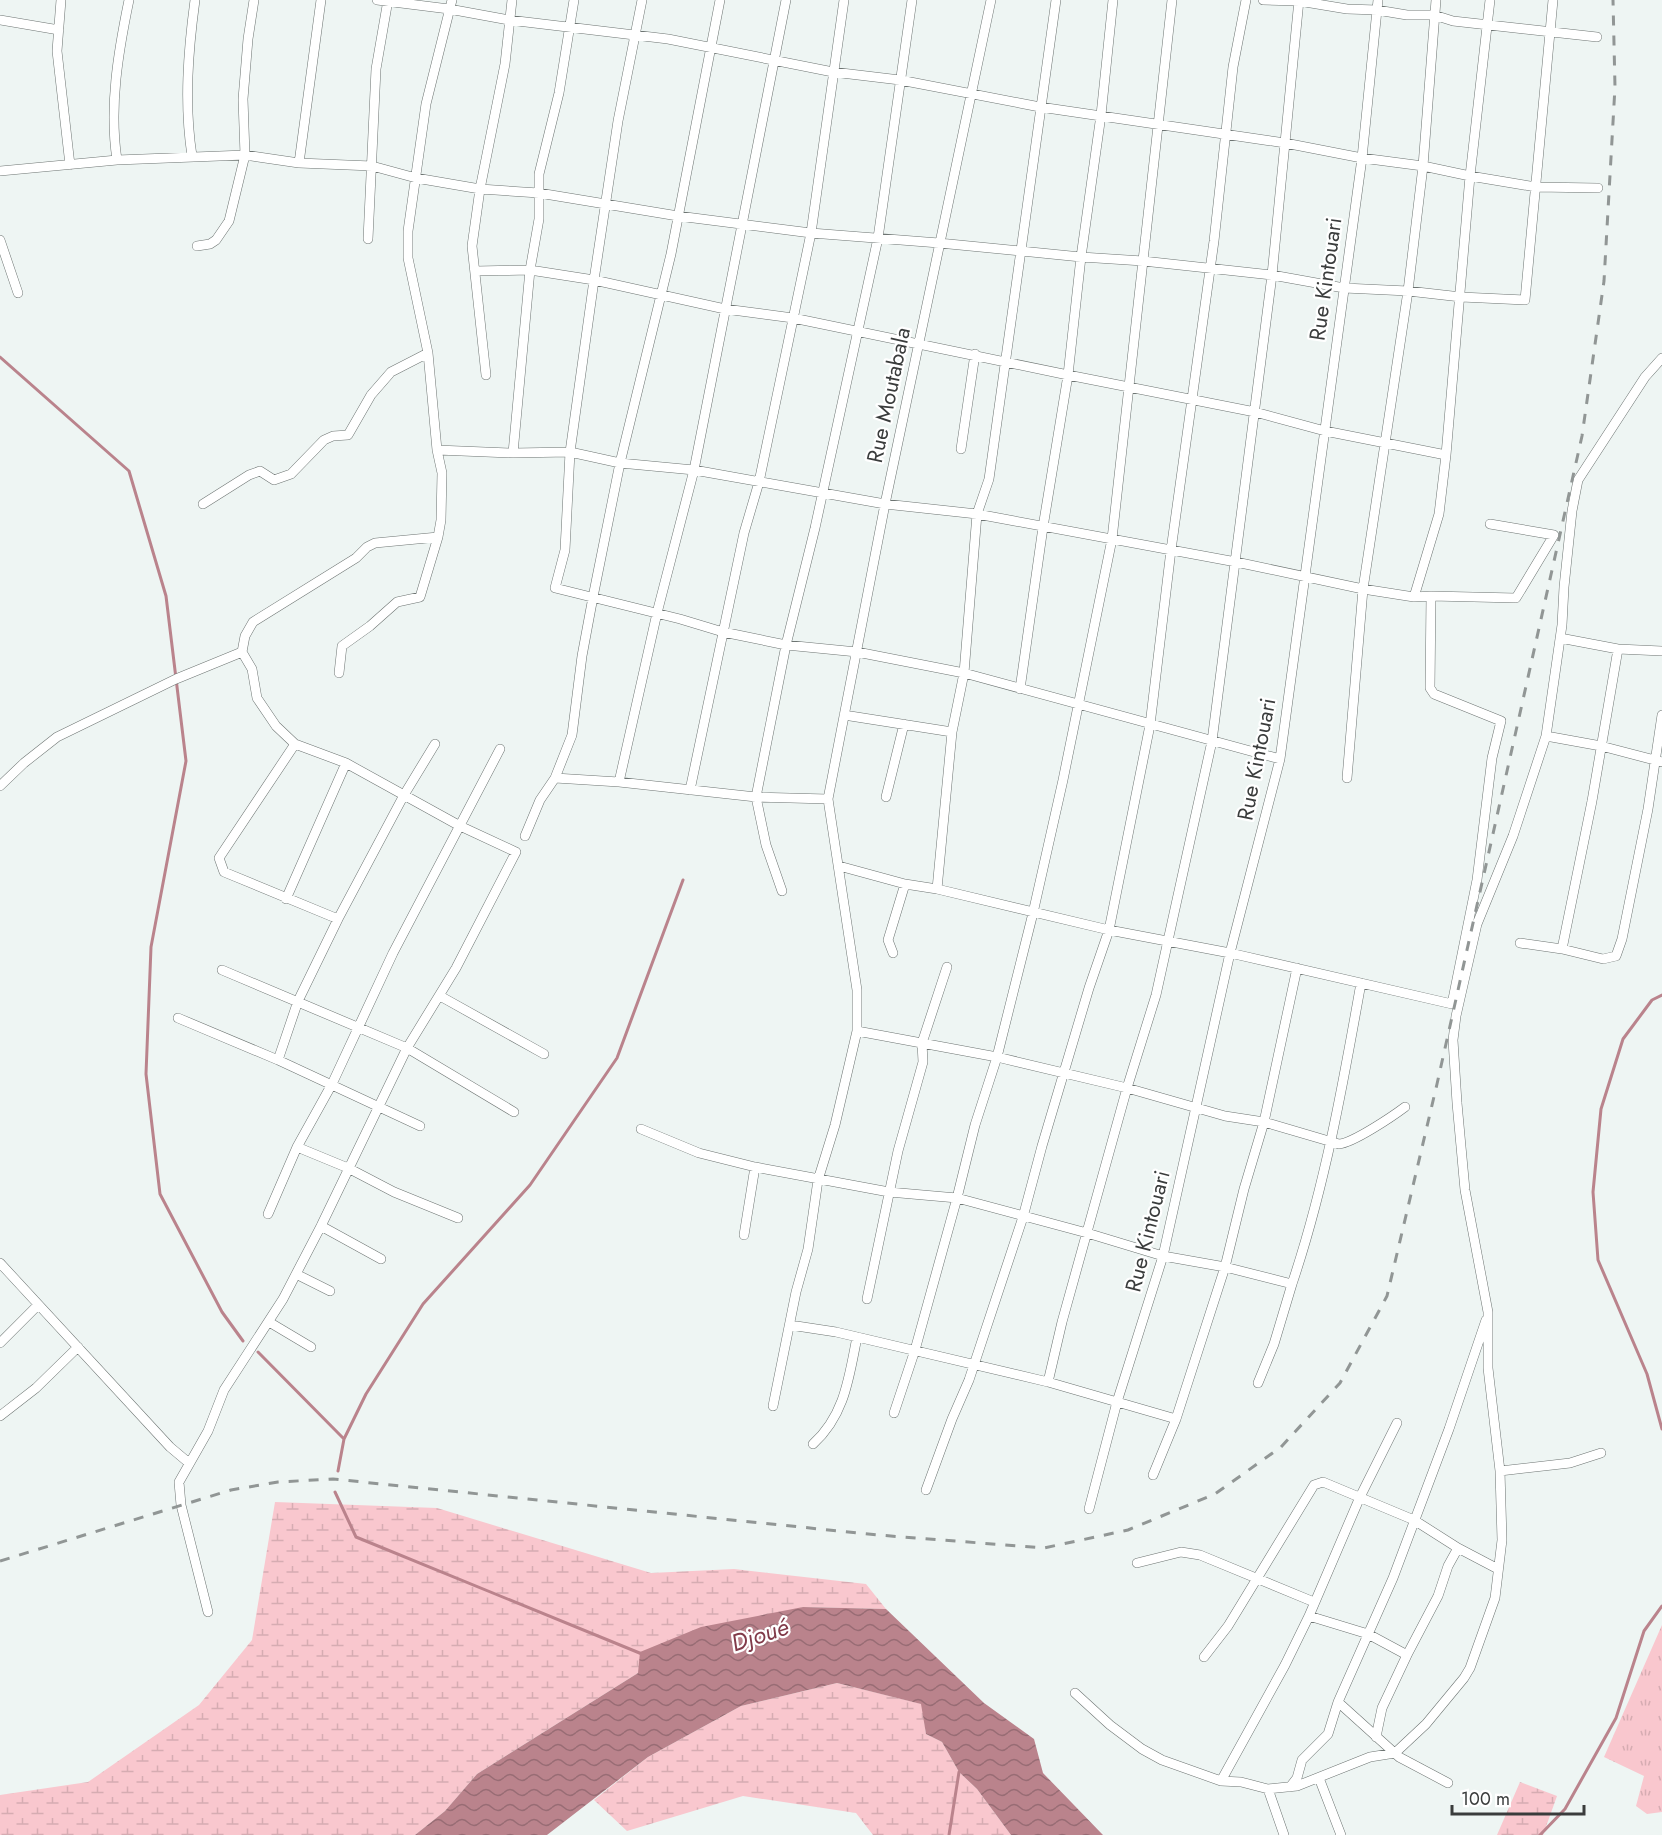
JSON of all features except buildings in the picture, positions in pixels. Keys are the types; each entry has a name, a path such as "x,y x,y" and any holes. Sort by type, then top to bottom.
{"street":[{"path":"61,0 58,66 70,165"},
{"path":"117,160 114,108 118,59 129,0"},
{"path":"192,156 187,129 187,102 195,0"},
{"path":"197,246 210,244 216,240 229,221 245,155 243,99 254,0"},
{"path":"299,162 321,0"},
{"path":"486,375 472,246 480,189 503,74 512,0"},
{"path":"513,453 530,270 539,219 539,174 559,93 574,0"},
{"path":"642,0 618,121 594,280 570,452 565,550 555,588 723,632 786,645 857,652 964,673 1280,759"},
{"path":"525,836 540,800 555,778 572,735 592,597 620,463 662,295 720,0"},
{"path":"619,782 657,613 694,470 786,0"},
{"path":"690,790 744,533 759,482 811,233 844,0"},
{"path":"782,891 766,845 756,797 786,645 815,528 878,238 912,0"},
{"name":"Rue Moutabala","path":"828,799 885,504 991,0"},
{"path":"937,889 952,732 964,673 977,514 989,479 1056,0"},
{"path":"1020,688 1068,375 1113,0"},
{"path":"894,1413 915,1350 975,1125 997,1057 1033,913 1113,539 1172,0"},
{"path":"926,1490 974,1364 1023,1217 1089,988 1109,930 1150,724 1223,166 1224,133 1233,67 1246,0"},
{"path":"1263,0 1299,0 1347,9 1378,5 1407,15 1434,15 1453,21 1597,37"},
{"path":"1048,1382 1127,1088 1156,995 1212,741 1272,274 1299,0"},
{"path":"1347,778 1363,589 1408,291 1424,166 1436,0"},
{"path":"1414,597 1439,514 1461,297 1470,176 1490,0"},
{"path":"0,171 117,160 245,155 299,162 372,166 480,189 539,193 678,216 811,233 1272,274 1344,288 1525,300 1553,0"},
{"path":"368,239 376,69 384,1 451,5 509,20 668,39 711,50 833,72 900,80 1040,107 1224,133 1536,187 1598,188"},
{"path":"339,673 342,646 397,602 420,597 441,520 442,473 437,450 428,353 408,258 408,231 426,104 451,5"},
{"name":"Rue Kintouari","path":"1089,1509 1117,1402 1163,1256 1230,952 1280,759 1362,158 1378,5"},
{"path":"0,20 59,30"},
{"path":"0,240 18,293"},
{"path":"476,271 530,270 594,280 726,309 793,318 975,354 1255,412 1324,430 1446,455"},
{"path":"203,504 249,475 260,471 274,480 291,474 324,440 333,436 348,435 371,395 391,372 428,353"},
{"path":"961,449 975,354"},
{"path":"1075,1693 1110,1725 1142,1749 1162,1760 1221,1780 1241,1782 1268,1790 1290,1787 1370,1757 1395,1753 1426,1724 1470,1668 1495,1598 1502,1540 1500,1471 1488,1368 1488,1312 1465,1190 1453,1040 1477,924 1513,836 1546,736 1560,638 1572,511 1578,480 1645,377 1662,358"},
{"path":"437,450 513,453 570,452 620,463 694,470 885,504 977,514 1414,597 1516,598 1554,535 1490,524"},
{"path":"208,1612 181,1505 179,1482 208,1431 224,1390 283,1299 407,1048 440,996 516,852 460,826 346,763 294,744 261,707 257,698 252,669 242,652 244,636 253,622 356,558 367,547 388,541 438,537"},
{"path":"839,866 905,884 937,889 1033,913 1109,930 1230,952 1452,1004 1476,880 1492,758 1501,721 1434,694 1430,688 1431,596"},
{"path":"1560,638 1618,649 1662,651"},
{"path":"1562,949 1592,801 1618,649"},
{"path":"0,786 57,737 176,679 242,652"},
{"path":"844,715 952,732"},
{"path":"1520,943 1562,949 1603,959 1616,956 1622,939 1658,761 1662,715"},
{"path":"886,797 904,724"},
{"path":"1546,736 1601,746 1658,761"},
{"path":"294,744 219,858 224,872 338,919"},
{"path":"278,1060 298,1001 338,919 404,795 435,744"},
{"path":"268,1214 297,1148 332,1084 428,885 500,749"},
{"path":"286,899 346,763"},
{"path":"555,778 619,782 756,797 828,799 857,990 857,1031 835,1125 818,1180 808,1249 773,1406"},
{"path":"893,953 888,940 905,884"},
{"path":"867,1299 898,1151 923,1062 922,1043 947,967"},
{"path":"1153,1474 1176,1419 1225,1267 1244,1189 1264,1122 1297,968"},
{"path":"222,970 407,1048 514,1112"},
{"path":"1258,1383 1274,1344 1308,1237 1342,1089 1361,983"},
{"path":"440,996 544,1054"},
{"path":"178,1018 332,1084 420,1126"},
{"path":"857,1031 997,1057 1127,1088 1196,1109 1264,1122 1339,1144 1389,1119 1406,1107"},
{"path":"641,1129 699,1153 755,1167 889,1192 957,1198 1163,1256 1225,1267 1292,1284"},
{"path":"297,1148 348,1168 394,1192 458,1218"},
{"path":"744,1235 755,1167"},
{"path":"321,1226 381,1259"},
{"path":"1,1266 170,1447 189,1463"},
{"path":"296,1274 330,1292"},
{"path":"0,1342 38,1305"},
{"path":"1290,1787 1297,1778 1302,1760 1328,1734 1338,1702 1392,1578 1449,1429 1488,1312"},
{"path":"269,1322 311,1347"},
{"path":"790,1325 857,1337 1048,1382 1176,1419"},
{"path":"813,1444 822,1436 838,1412 845,1395 857,1337"},
{"path":"0,1416 36,1389 78,1347"},
{"path":"1221,1780 1285,1665 1309,1616 1360,1497 1397,1423"},
{"path":"1500,1471 1570,1463 1601,1453"},
{"path":"1204,1657 1228,1626 1314,1485 1323,1482 1414,1520 1458,1548 1498,1569"},
{"path":"1376,1737 1382,1708 1438,1596 1448,1566 1458,1548"},
{"path":"1137,1563 1181,1552 1200,1555 1314,1602"},
{"path":"1309,1616 1368,1634 1407,1655"},
{"path":"1338,1702 1399,1757 1448,1783"},
{"path":"1319,1778 1341,1835"},
{"path":"1268,1790 1284,1835"}],"green space":[{"path":"275,1502 437,1508 651,1573 734,1569 866,1584 886,1609 803,1607 638,1673 477,1774 445,1811 415,1835 0,1835 0,1795 88,1782 199,1705 252,1640"},
{"path":"1662,1625 1662,1812 1647,1814 1636,1806 1644,1776 1604,1757"},
{"path":"837,1683 922,1704 926,1734 942,1742 959,1772 977,1789 1011,1835 873,1835 856,1813 743,1796 627,1831 594,1800 648,1757 741,1706"},
{"path":"1520,1782 1557,1796 1543,1835 1497,1835"}],"water":[{"name":"Djoué","path":"803,1607 886,1609 984,1703 1034,1739 1043,1773 1103,1835 1011,1835 977,1789 959,1772 942,1742 926,1734 921,1704 837,1683 741,1706 648,1757 547,1835 415,1835 445,1811 477,1774 638,1673 640,1652 701,1627"}],"waterway":[{"path":"0,357 129,471 166,596 186,761 151,947 146,1074 160,1194 222,1312 243,1341"},
{"path":"344,1439 366,1394 423,1304 530,1185 617,1058 683,880"},
{"path":"1662,995 1652,1000 1623,1039 1601,1109 1593,1192 1598,1260 1647,1374 1662,1429"},
{"path":"258,1352 344,1439 338,1471"},
{"path":"335,1492 356,1537 642,1654"},
{"path":"1540,1835 1565,1809 1616,1718 1644,1631 1662,1606"},
{"path":"949,1835 959,1772 962,1770"}],"railway":[{"path":"0,1561 231,1490 278,1482 333,1479 878,1535 1044,1548 1128,1530 1215,1494 1281,1447 1340,1383 1387,1296 1437,1084 1582,436 1604,281 1615,87 1613,0"}]}
